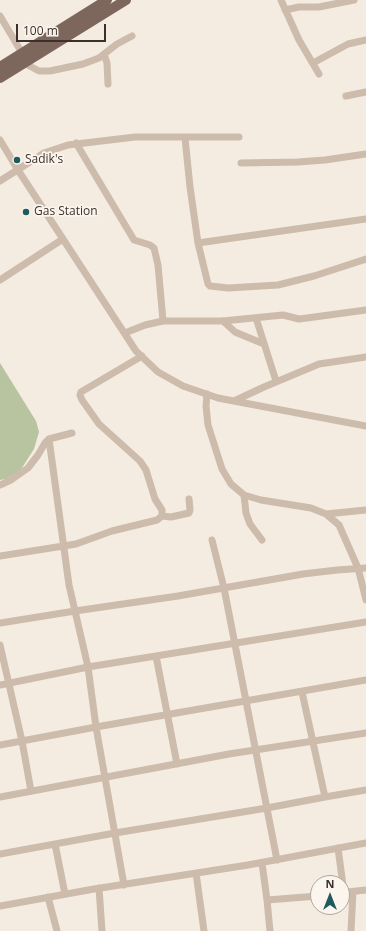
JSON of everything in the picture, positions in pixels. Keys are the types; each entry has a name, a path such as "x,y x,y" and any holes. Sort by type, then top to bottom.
{"main road":[{"path":"0,78 24,64 80,23 106,0"},
{"path":"0,67 22,53 126,0"}],"street":[{"path":"281,0 299,40 319,74"},
{"path":"285,10 299,7 319,7 354,0"},
{"path":"0,16 22,53"},
{"path":"24,64 39,71 50,71 83,64 99,58 117,44 132,36"},
{"path":"313,64 348,44 366,40"},
{"path":"104,54 107,64 108,84"},
{"path":"346,96 366,92"},
{"path":"0,181 44,153 76,143 135,137 239,137"},
{"path":"185,138 198,242 208,284 213,287 228,288 278,285 314,276 366,259"},
{"path":"0,140 136,351 158,372 184,386 234,402 366,426"},
{"path":"76,143 134,240 150,245 154,248 158,265 163,321"},
{"path":"241,163 298,162 366,154"},
{"path":"198,242 366,220"},
{"path":"0,280 63,239"},
{"path":"125,333 145,325 163,321 223,321 283,315 299,319 366,310"},
{"path":"256,318 276,381"},
{"path":"223,321 235,332 264,344"},
{"path":"142,356 81,392 80,395 99,424 140,461 146,470 155,499 162,510 162,516"},
{"path":"234,402 276,381 318,364 366,357"},
{"path":"207,394 206,406 208,425 222,469 231,484 244,495 261,500 311,508 326,514 339,525 362,568 366,600"},
{"path":"0,485 11,480 28,468 49,439 72,433"},
{"path":"49,439 62,546 69,585 88,667 96,726 124,885"},
{"path":"244,495 246,513 250,524 262,540"},
{"path":"0,556 86,542 112,531 157,520 162,516 171,517 189,513 190,499"},
{"path":"326,514 366,510"},
{"path":"212,540 224,588 277,860"},
{"path":"0,623 224,588 303,574 362,568"},
{"path":"0,685 88,667 366,622"},
{"path":"0,645 22,741 31,791"},
{"path":"156,656 177,764"},
{"path":"0,745 96,726 366,680"},
{"path":"302,692 325,797"},
{"path":"0,797 256,750 366,733"},
{"path":"0,854 366,790"},
{"path":"0,906 99,888 277,860 366,843"},
{"path":"56,844 65,894"},
{"path":"338,848 341,875"},
{"path":"262,862 270,931"},
{"path":"196,873 204,931"},
{"path":"99,888 102,931"},
{"path":"350,892 366,890"},
{"path":"351,931 353,892"},
{"path":"48,897 57,931"},
{"path":"267,900 310,897"}],"green space":[{"path":"0,363 36,421 39,432 34,449 20,471 6,479 0,480"}],"place":[{"name":"Sadik's","path":"17,160"},
{"name":"Gas Station","path":"26,212"}]}
